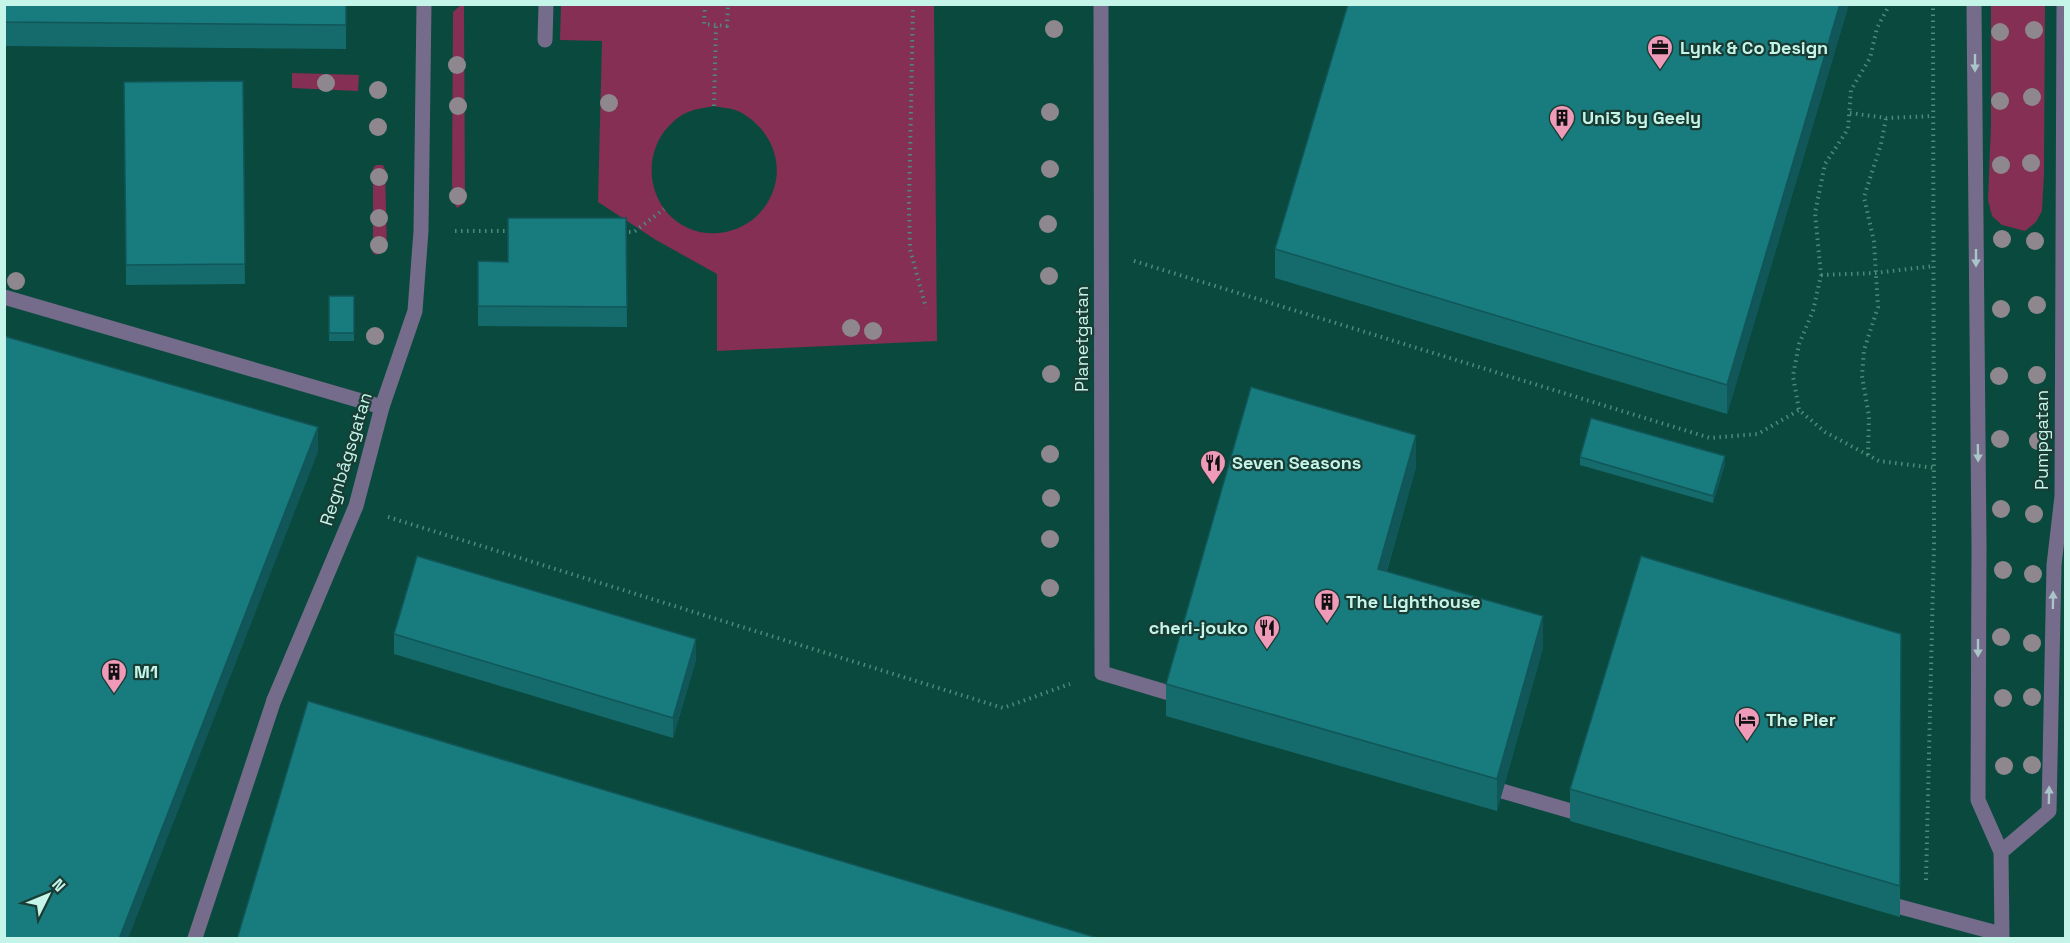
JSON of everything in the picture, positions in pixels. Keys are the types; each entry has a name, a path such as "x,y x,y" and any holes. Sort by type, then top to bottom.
{"street":[{"name":"Regnbågsgatan","path":"195,939 274,700 356,506 382,407 415,311 421,231 424,4"},
{"path":"545,40 546,4"},
{"name":"Planetgatan","path":"1101,4 1102,673"},
{"path":"1867,898 2001,936 2001,852 1978,800 1979,534 1974,4"},
{"name":"Pumpgatan","path":"2001,852 2049,811 2054,565 2062,496 2064,4"},
{"path":"4,297 382,407"},
{"path":"1102,673 1204,704"},
{"path":"1467,781 1604,821"}],"path":[{"path":"705,4 704,24 728,26 728,4"},
{"path":"914,4 910,249 926,308"},
{"path":"1890,4 1877,28 1870,58 1851,90 1848,129 1825,164 1815,213 1821,275 1813,311 1799,344 1793,376 1799,410 1825,432 1879,461 1934,468"},
{"path":"1924,915 1934,544 1933,4"},
{"path":"714,106 716,25"},
{"path":"1850,113 1886,117 1933,116"},
{"path":"1868,455 1869,416 1862,376 1864,351 1878,308 1874,242 1864,197 1881,144 1886,117"},
{"path":"623,232 634,232 664,208"},
{"path":"421,231 516,231"},
{"path":"1101,251 1710,438 1758,434 1799,410"},
{"path":"1821,275 1875,273 1934,266"},
{"path":"356,506 1003,708 1102,673"}],"shaded area":[{"path":"464,5 465,203 457,208 454,203 452,185 453,12"},
{"path":"561,5 934,6 937,341 717,351 717,274 656,240 598,202 602,41 560,40","holes":["714,106 740,112 752,120 769,141 777,166 773,192 766,205 753,219 743,226 726,232 705,233 687,228 672,218 661,204 654,188 652,170 654,151 663,133 672,123 683,114"]},
{"path":"1991,5 2045,5 2042,211 2036,222 2025,231 2002,225 1992,216 1988,200 1991,124"},
{"path":"292,73 359,75 358,91 292,88"},
{"path":"376,165 383,165 385,169 387,250 376,255 373,253 373,168"}],"building":[{"path":"4,4 346,4 346,25 4,22"},
{"name":"Uni3 by Geely","path":"1348,4 1840,4 1727,385 1275,249"},
{"path":"243,81 245,264 126,265 124,82"},
{"path":"508,218 626,218 627,307 478,306 478,261 508,262"},
{"path":"329,296 354,296 354,333 329,333"},
{"name":"M1","path":"4,336 318,427 119,939 4,939"},
{"name":"The Lighthouse","path":"1251,387 1416,435 1378,569 1543,616 1497,779 1166,684"},
{"path":"1591,418 1725,456 1713,496 1580,457"},
{"path":"417,556 696,639 673,718 394,634"},
{"name":"The Pier","path":"1641,556 1901,634 1900,886 1570,789"},
{"path":"308,701 1101,939 237,939"}],"place":[{"name":"Lynk & Co Design","path":"1660,71"},
{"name":"Uni3 by Geely","path":"1562,141"},
{"name":"Seven Seasons","path":"1213,486"},
{"name":"The Lighthouse","path":"1327,625"},
{"name":"cheri-jouko","path":"1267,651"},
{"name":"M1","path":"114,695"},
{"name":"The Pier","path":"1747,743"}]}
